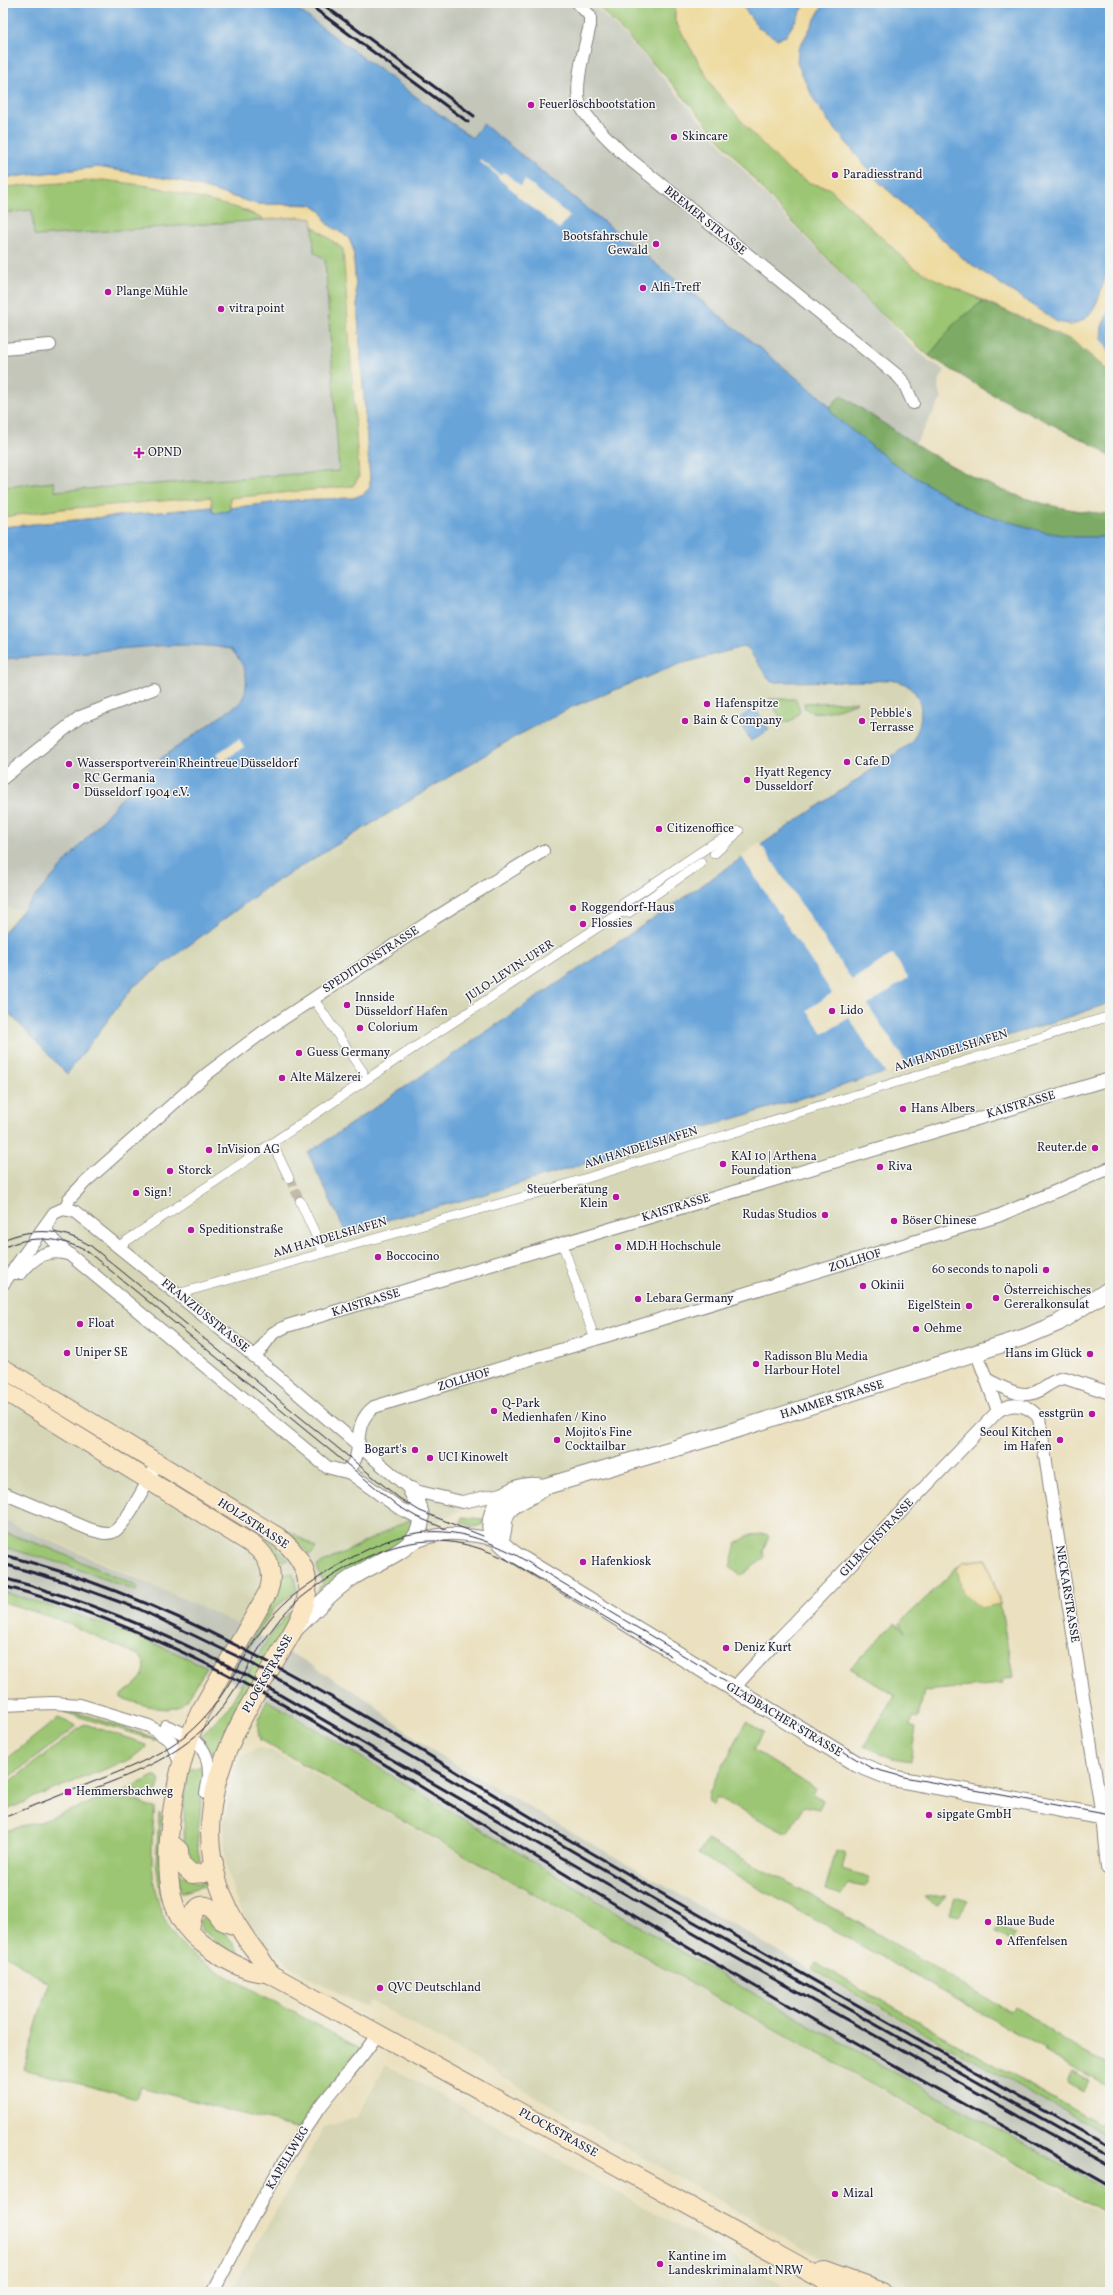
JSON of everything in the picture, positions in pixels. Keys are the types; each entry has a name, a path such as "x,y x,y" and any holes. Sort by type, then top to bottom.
{"main road":[{"name":"HOLZSTRASSE","path":"3,1368 278,1537 294,1551 303,1565 308,1584 306,1603 292,1632"},
{"name":"HOLZSTRASSE","path":"3,1390 259,1549 267,1559 271,1571"},
{"name":"PLOCKSTRASSE","path":"271,1571 268,1592 200,1712 190,1735 181,1766 175,1795 168,1871 173,1899 181,1919 190,1931 201,1942 244,1969 270,1974 846,2292"},
{"name":"PLOCKSTRASSE","path":"270,1974 264,1960 231,1917 220,1886 211,1850 211,1813 216,1787 232,1740 255,1694 292,1632"},
{"path":"170,1842 179,1850 180,1863 192,1874 205,1873 214,1863"},
{"name":"PLOCKSTRASSE","path":"190,1931 192,1914 198,1908 205,1907 213,1910 222,1920 237,1926"},
{"path":"800,2267 830,2272 879,2290"}],"street":[{"name":"BREMER STRASSE","path":"578,3 590,16 590,25 578,99 588,115 622,153 898,376 904,383 913,403"},
{"path":"3,348 50,345"},
{"path":"3,778 80,717 153,689"},
{"name":"JULO-LEVIN-UFER","path":"621,912 623,904 714,843 739,831 714,854"},
{"name":"SPEDITIONSTRASSE","path":"66,1209 69,1199 86,1181 208,1073 313,998 435,918 543,851"},
{"name":"JULO-LEVIN-UFER","path":"119,1246 403,1055 621,912 628,913 701,863"},
{"path":"313,998 363,1072"},
{"name":"AM HANDELSHAFEN","path":"177,1294 545,1191 1110,1016"},
{"name":"KAISTRASSE","path":"255,1357 273,1333 287,1326 562,1242 1110,1079"},
{"path":"272,1143 289,1178"},
{"name":"ZOLLHOF","path":"357,1444 362,1419 374,1407 998,1216 1110,1168"},
{"path":"300,1200 324,1253"},
{"path":"3,1284 49,1221 59,1210 66,1209"},
{"name":"FRANZIUSSTRASSE","path":"66,1209 80,1215 119,1246 255,1357 411,1490 419,1505 421,1519"},
{"path":"49,1221 46,1228 48,1234 58,1246 76,1259 327,1467 345,1472 358,1478 399,1508 421,1519 417,1536 409,1546"},
{"path":"562,1242 595,1340"},
{"path":"11,1273 21,1273 31,1261 45,1253 62,1252 76,1259"},
{"name":"HAMMER STRASSE","path":"506,1493 533,1485 543,1487 720,1435 1025,1338 1058,1323 1110,1289"},
{"path":"977,1354 998,1411"},
{"path":"986,1379 1006,1389 1027,1394 1037,1392 1058,1379 1065,1378 1110,1393"},
{"name":"NECKARSTRASSE","path":"998,1411 1005,1406 1022,1406 1035,1413 1039,1418 1106,1817"},
{"name":"GILBACHSTRASSE","path":"734,1690 741,1680 775,1643 998,1411"},
{"path":"345,1472 356,1462 357,1444"},
{"path":"3,1493 88,1529 107,1533 112,1532 124,1522 158,1463"},
{"name":"HAMMER STRASSE","path":"500,1540 503,1534 505,1517 509,1510 518,1502 537,1494 543,1487"},
{"name":"FRANZIUSSTRASSE","path":"411,1490 462,1502 506,1493"},
{"path":"500,1540 493,1534 490,1522 497,1502 506,1493"},
{"path":"409,1546 428,1536 451,1532 500,1540"},
{"name":"GLADBACHER STRASSE","path":"500,1540 517,1556 734,1690 857,1764 872,1771 892,1778 1106,1817"},
{"name":"PLOCKSTRASSE","path":"292,1632 340,1586 409,1546"},
{"path":"3,1705 53,1703 80,1705 149,1726 171,1741 181,1766"},
{"path":"166,1726 183,1724 200,1712"},
{"path":"149,1726 157,1724 190,1735 202,1748 207,1759 209,1775 206,1792 211,1813"},
{"path":"1106,1817 1107,1868"},
{"name":"KAPELLWEG","path":"213,2292 291,2150 318,2110 368,2051 378,2033"}],"shaded area":[{"path":"3,3 592,3 645,57 779,211 897,331 928,360 945,370 939,381 938,388 942,398 915,444 635,358 61,918 3,907"},
{"path":"726,598 923,642 1110,871 1110,1283 1053,1320 951,1357 498,1492 250,1613 242,1626 99,1560 3,1520 3,907 61,918"},
{"path":"3,1520 182,1598 242,1626 310,1664 373,1703 384,1714 439,1755 821,1976 1110,2137 1110,2192 710,1969 286,1711 225,1677 157,1645 101,1622 3,1592 3,1547 138,1587 47,1547 3,1532"},
{"path":"259,1748 270,1750 356,1796 1110,2219 1110,2292 913,2292 818,2257 535,2096 496,2073 492,2069 370,2001 366,2008 295,1969 271,1950 249,1924 235,1898 226,1865 224,1822 236,1768 242,1756"},
{"path":"385,2064 795,2292 231,2292 324,2127 357,2117"}],"green space":[{"path":"595,3 675,3 675,21 714,89 788,170 810,183 829,188 913,267 983,301 955,323 929,356 874,307 780,209 667,78"},
{"path":"104,180 166,189 207,198 246,211 264,220 37,236 34,235 32,210 3,213 3,187"},
{"path":"313,226 345,251 359,477 353,486 230,498 230,511 213,513 211,497 62,509 3,517 3,487 54,482 55,491 339,471 325,259 314,252"},
{"path":"983,301 1072,340 1110,372 1110,457 1097,447 990,393 929,356 955,323"},
{"path":"841,395 936,457 967,474 1000,489 1034,501 1070,509 1110,514 1110,537 1075,537 1044,532 973,511 901,469 835,417 828,409"},
{"path":"769,699 796,699 800,711 794,719 784,723"},
{"path":"857,702 845,707 822,712 810,711 805,708 804,703"},
{"path":"462,1517 484,1519 483,1524 475,1527 461,1522"},
{"path":"411,1519 416,1520 410,1536 318,1595 319,1587 323,1584 317,1566"},
{"path":"276,1523 317,1548 310,1555 298,1542 277,1528"},
{"path":"243,1524 269,1539 288,1560 281,1561 269,1546 241,1528"},
{"path":"3,1532 47,1547 138,1587 136,1591 67,1565 3,1547"},
{"path":"766,1534 769,1536 763,1551 765,1557 741,1576 730,1567 736,1544 749,1535"},
{"path":"986,1559 1000,1604 1013,1677 1002,1680 1003,1684 924,1691 918,1718 913,1717 911,1726 916,1728 910,1761 892,1758 864,1746 895,1696 850,1668 895,1623 906,1633 899,1624 963,1562"},
{"path":"293,1573 297,1590 273,1610 241,1660 277,1592 283,1575"},
{"path":"3,1592 106,1625 207,1667 189,1696 182,1704 176,1707 169,1709 152,1707 121,1698 121,1695 137,1683 144,1672 145,1667 143,1661 138,1655 57,1619 3,1602"},
{"path":"289,1612 292,1614 289,1621 218,1754 211,1753 200,1737 229,1706 268,1639"},
{"path":"267,1700 710,1969 1110,2192 1110,2215 793,2040 260,1740 258,1724 260,1715"},
{"path":"65,1710 90,1716 158,1739 154,1740 64,1712"},
{"path":"58,1718 77,1726 3,1782 3,1762"},
{"path":"746,1722 764,1732 753,1750 816,1789 813,1794 823,1800 819,1809 804,1806 787,1834 717,1798 712,1806 710,1804 708,1797 710,1791"},
{"path":"85,1724 146,1744 146,1747 131,1759 35,1797 3,1812 3,1787"},
{"path":"202,1766 203,1781 197,1845 200,1860 196,1865 189,1862 184,1849 184,1794 187,1770"},
{"path":"153,1776 156,1776 160,1781 155,1797 123,1795 121,1793"},
{"path":"103,1798 140,1801 149,1807 155,1808 152,1847 154,1886 166,1922 176,1938 190,1953 221,1973 363,2050 303,2130 141,2087 137,2099 24,2069 48,1983 3,1953 3,1832 37,1823"},
{"path":"159,1813 162,1816 160,1858 161,1879 165,1899 161,1900 156,1862"},
{"path":"707,1840 808,1893 1010,2012 1015,2007 1094,2059 1110,2065 1110,2088 1044,2052 1045,2049 698,1854"},
{"path":"836,1851 846,1854 842,1869 869,1877 865,1887 849,1884 841,1895 825,1890"},
{"path":"177,1871 196,1883 209,1881 210,1884 181,1893"},
{"path":"946,1895 937,1906 924,1897"},
{"path":"955,1897 968,1901 959,1916 950,1914"},
{"path":"204,1917 217,1922 241,1955 240,1958 201,1930 200,1920"},
{"path":"999,1924 1015,1934 1011,1941 995,1931"},
{"path":"816,1963 1100,2125 1110,2107 1110,2137 812,1969"},
{"path":"1073,2072 1089,2081 1083,2091 1068,2082"}],"sand":[{"name":"Paradiesstrand","path":"675,3 740,3 759,28 786,36 806,3 824,3 798,50 814,100 826,118 878,181 965,260 1071,326 1087,317 1092,311 1099,297 1107,272 1110,270 1110,307 1102,327 1101,339 1110,351 1110,372 1072,340 933,278 913,267 829,188 810,183 788,170 751,132 714,89 675,21"},
{"path":"98,167 181,181 257,204 312,205 322,212 328,224 348,237 353,248 370,480 370,487 364,494 353,498 297,500 230,508 230,498 353,486 359,477 343,249 313,226 312,219 297,217 264,220 245,210 156,187 104,180 3,187 3,178"},
{"path":"211,497 212,507 3,527 3,517 62,509"},
{"path":"986,1559 1000,1604 981,1608 963,1594 957,1569 963,1562"}],"water":[{"path":"3,3 289,3 472,138 483,124 825,401 835,417 901,469 973,511 1044,532 1075,537 1110,537 1110,1003 1053,1022 475,1197 345,1231 308,1153 911,743 921,718 917,696 911,688 890,680 771,682 746,646 680,664 572,707 513,738 267,887 133,987 67,1074 3,1007 3,933 150,766 240,703 246,688 246,674 244,668 231,649 189,645 146,647 3,659 3,527 212,507 213,513 230,511 230,508 297,500 353,498 364,494 370,487 370,480 353,248 348,237 327,224 322,212 312,205 257,204 181,181 98,167 3,178"},
{"path":"740,3 806,3 786,36 777,39 759,28"},
{"path":"824,3 1110,3 1110,270 1107,272 1097,302 1086,318 1079,322 1069,324 1057,322 965,260 878,181 826,118 814,100 797,63 798,50"},
{"path":"1110,307 1110,351 1101,339 1102,327"},
{"path":"755,708 769,730 751,741 737,720"}],"pier":[{"path":"480,159 500,175 504,172 521,186 525,180 570,216 559,229 516,195 517,194 498,178 498,176 479,161"},
{"path":"239,739 244,747 222,762 216,754"},
{"path":"760,843 852,980 893,954 908,978 868,1005 909,1067 886,1074 849,1018 823,1034 807,1010 832,993 741,856"}],"tunnel":[{"path":"289,1178 300,1201"}],"tram line":[{"path":"3,1240 26,1233 48,1232 70,1236 91,1246 399,1498 420,1511 483,1536"},
{"path":"3,1248 24,1241 46,1239 67,1243 88,1252 398,1506 417,1517 446,1529"},
{"path":"3,1818 130,1767 154,1756 176,1742 200,1722 212,1708 269,1620 298,1592 356,1555 379,1544 422,1532 444,1532 466,1535 490,1543 516,1555 871,1768 904,1777 1110,1815"},
{"path":"77,1795 159,1761 188,1742 214,1718 224,1705 266,1637 294,1604 316,1587 354,1563 377,1553 399,1546 421,1542 444,1541 466,1545 490,1552 515,1564 671,1656"}],"railway":[{"path":"307,3 468,122"},
{"path":"321,3 474,116"},
{"path":"3,1555 76,1576 146,1603 215,1635 282,1670 349,1707 544,1825 685,1907 1110,2147"},
{"path":"3,1564 62,1581 139,1609 249,1662 694,1922 1110,2157"},
{"path":"3,1578 65,1596 126,1619 184,1644 242,1673 722,1950 1110,2167"},
{"path":"3,1586 57,1602 109,1620 160,1642 259,1691 355,1746 661,1932 853,2042 1110,2186"}],"place":[{"name":"Feuerlöschbootstation","path":"531,105"},
{"name":"Skincare","path":"674,137"},
{"name":"Paradiesstrand","path":"835,175"},
{"name":"Bootsfahrschule Gewald","path":"656,244"},
{"name":"Alfi-Treff","path":"643,288"},
{"name":"Plange Mühle","path":"108,292"},
{"name":"vitra point","path":"221,309"},
{"name":"OPND","path":"139,453"},
{"name":"Hafenspitze","path":"707,704"},
{"name":"Bain & Company","path":"685,721"},
{"name":"Pebble's Terrasse","path":"862,721"},
{"name":"Cafe D","path":"847,762"},
{"name":"Wassersportverein Rheintreue Düsseldorf","path":"69,764"},
{"name":"Hyatt Regency Dusseldorf","path":"747,780"},
{"name":"RC Germania Düsseldorf 1904 e.V.","path":"76,786"},
{"name":"Citizenoffice","path":"659,829"},
{"name":"Roggendorf-Haus","path":"573,908"},
{"name":"Flossies","path":"583,924"},
{"name":"Innside Düsseldorf Hafen","path":"347,1005"},
{"name":"Lido","path":"832,1011"},
{"name":"Colorium","path":"360,1028"},
{"name":"Guess Germany","path":"299,1053"},
{"name":"Alte Mälzerei","path":"282,1078"},
{"name":"Hans Albers","path":"903,1109"},
{"name":"Reuter.de","path":"1095,1148"},
{"name":"InVision AG","path":"209,1150"},
{"name":"KAI 10 | Arthena Foundation","path":"723,1164"},
{"name":"Riva","path":"880,1167"},
{"name":"Storck","path":"170,1171"},
{"name":"Sign!","path":"136,1193"},
{"name":"Steuerberatung Klein","path":"616,1197"},
{"name":"Rudas Studios","path":"825,1215"},
{"name":"Böser Chinese","path":"894,1221"},
{"name":"Speditionstraße","path":"191,1230"},
{"name":"MD.H Hochschule","path":"618,1247"},
{"name":"Boccocino","path":"378,1257"},
{"name":"60 seconds to napoli","path":"1046,1270"},
{"name":"Okinii","path":"863,1286"},
{"name":"Österreichisches Gereralkonsulat","path":"996,1298"},
{"name":"Lebara Germany","path":"638,1299"},
{"name":"EigelStein","path":"969,1306"},
{"name":"Float","path":"80,1324"},
{"name":"Oehme","path":"916,1329"},
{"name":"Uniper SE","path":"67,1353"},
{"name":"Hans im Glück","path":"1090,1354"},
{"name":"Radisson Blu Media Harbour Hotel","path":"756,1364"},
{"name":"Q-Park Medienhafen / Kino","path":"494,1411"},
{"name":"esstgrün","path":"1092,1414"},
{"name":"Mojito's Fine Cocktailbar","path":"557,1440"},
{"name":"Seoul Kitchen im Hafen","path":"1060,1440"},
{"name":"Bogart's","path":"415,1450"},
{"name":"UCI Kinowelt","path":"430,1458"},
{"name":"Hafenkiosk","path":"583,1562"},
{"name":"Deniz Kurt","path":"726,1648"},
{"name":"Hemmersbachweg","path":"68,1792"},
{"name":"sipgate GmbH","path":"929,1815"},
{"name":"Blaue Bude","path":"988,1922"},
{"name":"Affenfelsen","path":"999,1942"},
{"name":"QVC Deutschland","path":"380,1988"},
{"name":"Mizal","path":"835,2194"},
{"name":"Kantine im Landeskriminalamt NRW","path":"660,2264"}]}
